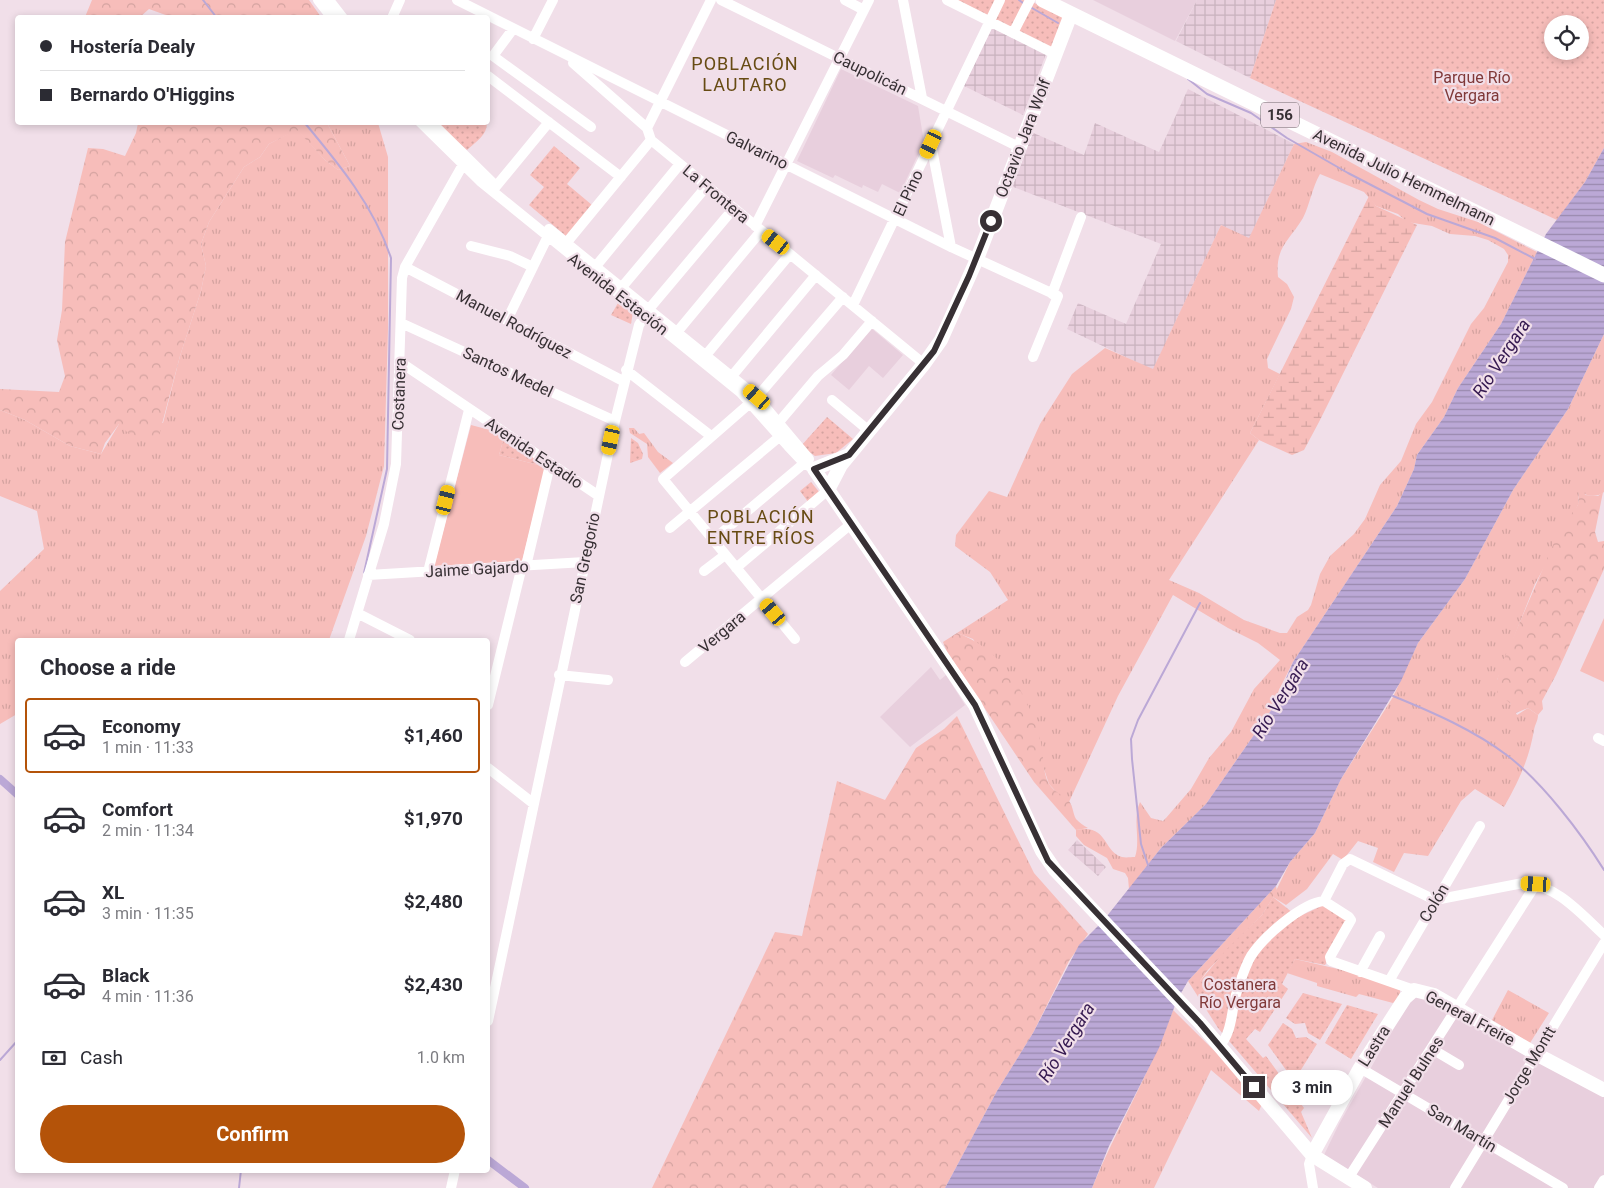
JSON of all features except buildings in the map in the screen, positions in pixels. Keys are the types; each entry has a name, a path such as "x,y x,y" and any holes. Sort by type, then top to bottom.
{"highway":[{"name":"Avenida Julio Hemmelmann","path":"1043,0 1604,275"}],"main road":[{"name":"Octavio Jara Wolf","path":"828,490 837,472 849,455 924,364 941,340 977,259 1071,14"},
{"path":"809,464 849,455"},
{"name":"Avenida Estación","path":"809,464 975,705 1042,851 1069,886 1200,1023 1312,1155 1365,1188"},
{"name":"General Freire","path":"1414,990 1434,995 1536,1054 1604,1090"},
{"name":"Lastra","path":"1312,1155 1360,1068 1409,993 1414,990"}],"street":[{"path":"318,0 330,15"},
{"path":"329,0 341,15"},
{"path":"393,15 400,0"},
{"name":"Galvarino","path":"457,0 485,15"},
{"path":"533,39 553,0"},
{"path":"647,128 711,0"},
{"name":"Caupolicán","path":"721,0 1019,147"},
{"path":"675,335 758,228 786,164 867,5 845,0"},
{"path":"903,0 922,98"},
{"path":"946,0 1055,54"},
{"name":"El Pino","path":"853,305 1000,0"},
{"path":"1013,33 1030,0"},
{"name":"Galvarino","path":"490,17 951,247 1055,295"},
{"path":"512,29 493,56 591,127"},
{"path":"563,54 647,128 650,140 564,246"},
{"path":"490,78 621,177"},
{"path":"494,189 549,122"},
{"name":"Avenida Estación","path":"423,125 494,189 754,400 782,430"},
{"name":"Avenida Estación","path":"433,125 464,162"},
{"name":"La Frontera","path":"650,140 924,364"},
{"path":"931,144 951,247"},
{"name":"Costanera","path":"350,638 389,505 396,464 402,278 405,267 464,162"},
{"path":"596,266 680,164"},
{"path":"622,287 706,187"},
{"name":"San Gregorio","path":"490,1012 623,381 639,325 647,312 734,208"},
{"path":"1033,357 1081,217"},
{"path":"507,320 549,234"},
{"path":"471,246 510,256 533,267"},
{"name":"Avenida Estación","path":"564,246 596,266 622,287 647,312"},
{"path":"706,355 790,254"},
{"name":"Manuel Rodríguez","path":"405,267 623,381"},
{"path":"732,376 816,275"},
{"path":"795,640 662,479 754,400 843,297"},
{"path":"670,528 782,430 818,376 843,355 872,321"},
{"name":"Santos Medel","path":"401,323 615,420"},
{"name":"Avenida Estación","path":"675,335 706,355 732,376 782,430 809,464"},
{"name":"Avenida Estadio","path":"400,362 599,496"},
{"path":"626,370 711,436"},
{"path":"832,400 868,430"},
{"name":"Avenida Estadio","path":"428,572 469,410"},
{"path":"490,680 524,566 550,464"},
{"path":"713,540 809,464"},
{"path":"736,568 828,490"},
{"name":"Vergara","path":"686,662 851,524"},
{"path":"704,571 725,555"},
{"name":"Jaime Gajardo","path":"368,575 585,562"},
{"path":"357,613 406,638"},
{"path":"560,675 608,680"},
{"path":"490,770 534,804"},
{"name":"Colón","path":"1389,981 1480,826"},
{"path":"1220,1046 1227,1034 1237,990 1252,956 1293,914 1316,901 1324,901 1343,864 1350,859 1435,900 1523,884 1536,884 1560,896 1604,935"},
{"name":"Manuel Bulnes","path":"1349,1177 1536,884"},
{"name":"General Freire","path":"1324,901 1349,916 1351,920 1330,959 1360,972 1414,990"},
{"path":"1360,972 1380,936"},
{"name":"Jorge Montt","path":"1455,1188 1604,943"},
{"path":"1432,1049 1459,1065"},
{"name":"San Martín","path":"1360,1068 1563,1188"},
{"name":"Lastra","path":"1312,1155 1310,1169 1313,1188"},
{"path":"451,1188 454,1173"},
{"path":"1599,1188 1604,1180"}],"shaded area":[{"path":"1093,0 1197,0 1175,41"},
{"path":"1197,0 1276,0 1250,78 1176,41"},
{"path":"992,28 1046,54 1023,115 964,86"},
{"path":"841,69 918,106 924,142 900,193 882,184 878,192 863,185 862,188 835,175 833,178 797,161"},
{"path":"1188,89 1294,144 1249,239 1221,225 1153,370 1067,329 1078,303 1126,324 1161,244 1008,185 1029,131 1084,155 1095,123 1159,152"},
{"path":"871,328 903,355 883,378 869,366 849,390 831,375"},
{"path":"931,667 940,680 946,675 965,705 910,747 880,717"},
{"path":"1077,840 1106,867 1098,876 1068,850"},
{"path":"1420,994 1604,1093 1604,1188 1378,1188 1324,1155 1339,1124 1410,999"}],"green space":[{"path":"92,0 309,0 320,15 166,15 149,9 142,15 86,15"},
{"path":"957,0 1028,0 1066,18 1052,48"},
{"name":"Parque Río Vergara","path":"1276,0 1604,0 1604,148 1585,182 1557,220 1250,78"},
{"path":"138,125 328,125 350,166 338,170 325,160 297,130 269,144 260,157 244,167 209,222 201,244 206,266 201,291 180,356 157,443 128,433 119,424 105,443 101,454 70,446 25,420 0,410 0,389 59,392 65,376 57,340 62,310 65,242 88,148 103,149 125,156 136,133"},
{"path":"328,125 379,125 388,157 388,329 384,466 366,536 330,638 15,638 15,715 0,724 0,591 44,549 37,511 0,496 0,410 25,420 70,446 101,454 119,424 163,423 180,356 201,291 206,266 201,244 209,222 244,167 260,157 269,144 297,129 325,160 338,170 350,166"},
{"path":"437,125 487,125 483,135 467,150"},
{"path":"1306,142 1332,152 1419,200 1438,209 1478,222 1537,252 1501,324 1458,388 1444,417 1417,455 1414,469 1397,506 1293,662 1279,690 1274,706 1206,804 1161,848 1129,889 1128,878 1125,873 1113,869 1107,858 1084,845 1076,836 1076,830 1086,829 1094,831 1100,834 1116,854 1124,857 1135,857 1137,850 1137,816 1140,802 1151,818 1163,821 1166,818 1191,789 1209,758 1231,732 1254,689 1280,660 1258,643 1228,628 1173,595 1118,696 1069,802 1049,784 1043,766 1040,742 973,639 957,633 1008,600 990,572 955,546 956,535 989,491 1007,497 1040,424 1072,374 1105,348 1153,369 1221,225 1249,238 1294,144","holes":["1320,174 1364,192 1376,206 1398,214 1407,222 1432,226 1450,234 1475,236 1488,240 1504,249 1508,255 1508,262 1484,308 1471,324 1432,402 1416,424 1401,461 1380,485 1365,519 1354,534 1330,556 1320,574 1308,610 1297,617 1287,633 1280,633 1244,620 1199,593 1169,580 1259,440 1250,433 1280,374 1268,368 1267,359 1291,309 1294,297 1287,284 1278,277 1279,258 1284,245 1303,218"]},
{"path":"554,146 580,168 567,184 592,205 566,236 529,205 544,187 530,175"},
{"path":"1369,196 1376,206 1417,225 1304,450 1292,455 1259,440 1250,433"},
{"path":"618,303 633,312 631,324 611,315"},
{"path":"1604,334 1604,492 1592,496 1579,492 1578,505 1535,584 1497,680 1517,715 1528,708 1538,715 1532,741 1519,779 1504,807 1475,789 1461,801 1428,856 1404,853 1394,872 1373,862 1378,848 1358,841 1343,860 1333,854 1307,889 1286,905 1273,897 1290,862 1315,833 1341,779 1393,697 1418,643 1465,579 1513,490 1568,409"},
{"path":"827,417 853,439 836,453 815,456 801,446"},
{"path":"471,425 505,434 499,455 546,467 522,561 434,566"},
{"path":"629,428 634,428 639,434 644,433 658,452 673,463 660,473 648,457 647,444 630,433"},
{"path":"505,434 546,467 499,455"},
{"path":"631,438 638,443 643,454 642,459 630,463"},
{"path":"811,482 820,493 809,503 800,491"},
{"path":"1584,488 1585,495 1598,496 1603,492 1595,532 1598,542 1604,541 1604,569 1556,675 1542,701 1543,709 1538,715 1528,708 1511,715 1511,704 1497,692 1497,680 1501,666 1559,531 1578,505 1579,492"},
{"path":"1604,618 1604,682 1580,671"},
{"path":"957,633 973,640 988,651 1012,677 1030,709 1036,726 1041,743 1045,774 1049,784 1069,801 1076,819 1088,828 1076,830 1034,782 947,652 943,642"},
{"path":"957,716 1034,873 1088,934 1069,961 1033,1033 997,1091 945,1188 652,1188 775,932 802,936 837,781 885,800 916,748 944,729"},
{"path":"1276,886 1277,891 1262,915 1207,971 1200,981 1188,981"},
{"name":"Costanera Río Vergara","path":"1273,897 1298,917 1326,904 1348,919 1346,931 1325,965 1295,959 1282,984 1288,989 1260,1032 1255,1029 1246,1039 1263,1058 1266,1056 1304,1108 1301,1112 1312,1138 1218,1028 1188,981 1200,981 1226,950 1262,915"},
{"path":"1295,959 1355,973 1400,990 1400,996 1393,1003 1359,994 1356,997 1317,986 1317,983 1287,973"},
{"path":"1508,990 1549,1013 1530,1043 1492,1020"},
{"path":"1303,993 1342,1004 1320,1040 1308,1033 1305,1023 1295,1024 1286,1018"},
{"path":"1347,1005 1378,1014 1351,1059 1325,1043"},
{"path":"1173,1010 1258,1094 1262,1104 1259,1111 1211,1070 1154,1188 1092,1188 1155,1055"},
{"path":"1283,1023 1292,1029 1296,1038 1306,1037 1317,1044 1294,1081 1268,1045"}],"water":[{"name":"Río Vergara","path":"1604,148 1604,334 1568,409 1513,490 1465,579 1418,643 1401,681 1341,779 1315,833 1290,862 1276,886 1188,981 1177,1000 1159,1048 1109,1146 1092,1188 945,1188 997,1091 1033,1033 1079,945 1103,921 1161,848 1206,804 1274,706 1293,662 1397,506 1414,469 1417,455 1444,417 1458,388 1501,324 1546,234 1585,182"}],"waterway":[{"path":"203,0 215,15"},
{"path":"1019,0 1023,3"},
{"path":"1032,8 1058,23"},
{"path":"1188,79 1207,94 1251,113 1287,138 1348,173 1427,214 1495,238 1535,259"},
{"path":"306,125 365,203 384,239 391,258 387,469 364,573"},
{"path":"1149,868 1141,844 1131,739 1138,720 1200,603"},
{"path":"1393,696 1438,715 1467,730 1508,756 1548,794 1584,840 1604,870"},
{"path":"0,779 15,792"},
{"path":"0,1060 15,1043"},
{"path":"490,1162 525,1188"},
{"path":"239,1188 241,1173"}],"district":[{"name":"POBLACIÓN LAUTARO","path":"745,73"},
{"name":"POBLACIÓN ENTRE RÍOS","path":"761,526"}],"route":[{"path":"991,221 977,259 941,340 934,351 849,455 814,469 938,648 975,705 1048,861 1069,886 1200,1023 1254,1087"}]}
